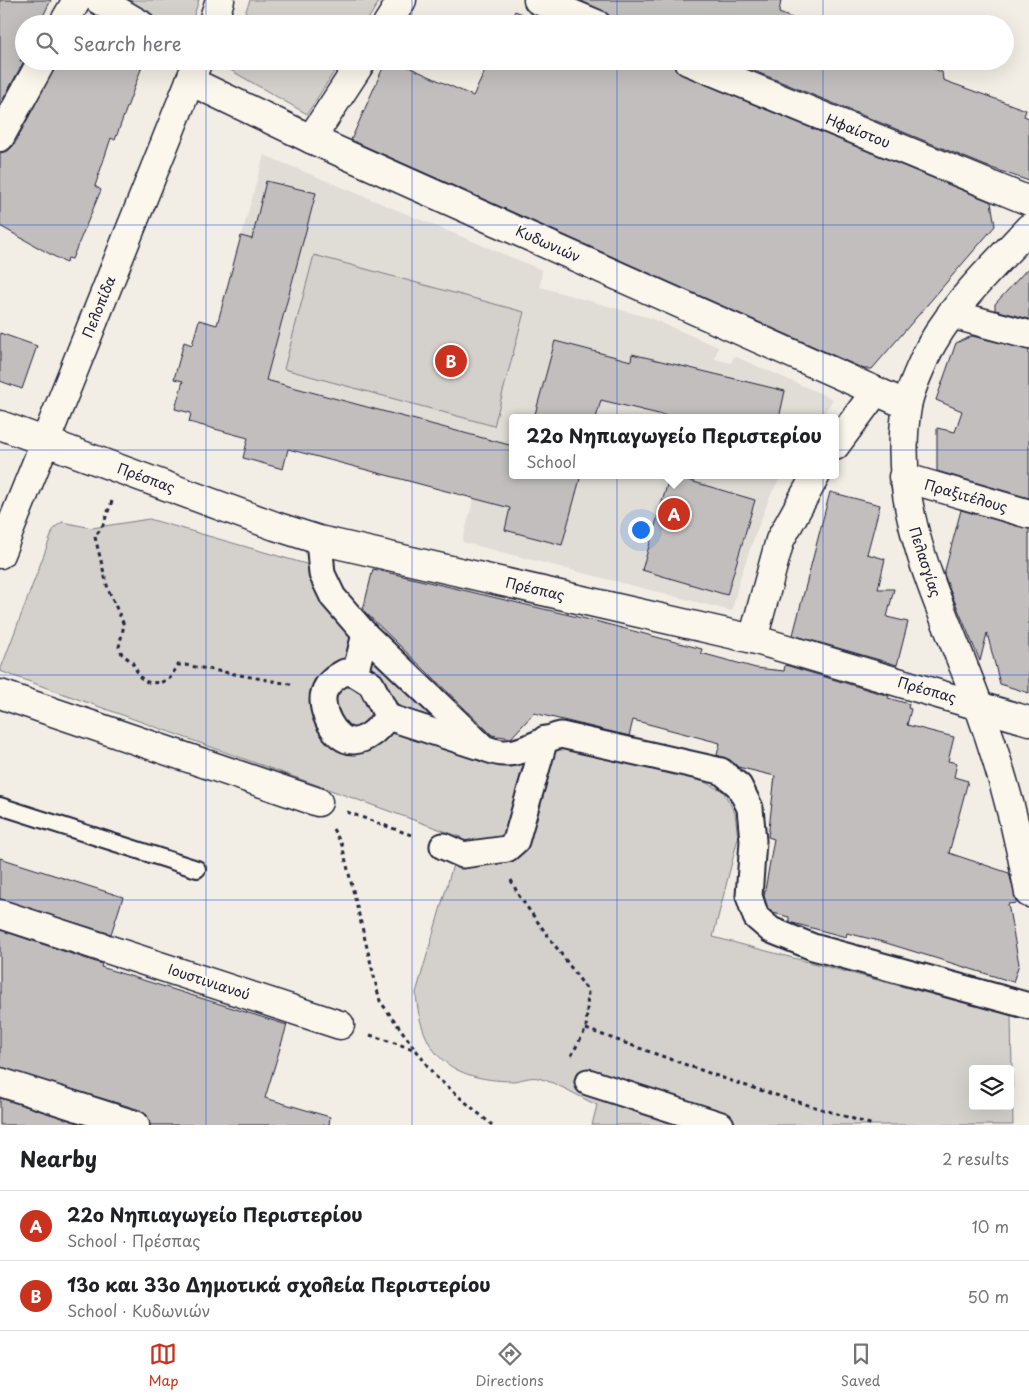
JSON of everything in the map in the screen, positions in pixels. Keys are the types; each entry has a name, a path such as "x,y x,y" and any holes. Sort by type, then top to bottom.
{"street":[{"path":"69,15 77,0"},
{"path":"99,0 125,15"},
{"path":"215,15 220,0"},
{"path":"393,15 402,0"},
{"path":"538,0 574,15"},
{"path":"0,136 37,70"},
{"path":"311,139 356,70"},
{"name":"Ηφαίστου","path":"710,70 1029,201"},
{"name":"Κυδωνιών","path":"194,71 311,139 907,405"},
{"name":"Πελοπίδα","path":"0,554 194,71"},
{"name":"Πελασγίας","path":"1029,228 951,314 926,357 907,405 903,477 917,545 978,705 1010,806 1029,893"},
{"path":"951,314 1029,335"},
{"path":"839,441 876,391"},
{"name":"Πρέσπας","path":"0,425 275,526 319,540 753,639 1029,721"},
{"name":"Πραξιτέλους","path":"903,477 1029,514"},
{"path":"753,639 780,540 814,479"},
{"path":"319,540 322,574 333,597 365,634 484,748"},
{"path":"355,674 365,634"},
{"path":"388,717 365,738 352,741 337,734 329,721 322,703 324,691 334,678 339,675 345,672 355,674 371,684 388,717 504,753 522,750 545,739 561,735 721,771 739,786 750,808 753,841 749,896 756,917 771,930 813,947 1029,1006"},
{"path":"0,694 318,802"},
{"path":"443,846 463,855 507,849 516,840 545,739"},
{"name":"Ιουστινιανού","path":"0,914 340,1025"},
{"path":"0,1082 135,1125"},
{"path":"588,1082 721,1125"}],"lane":[{"path":"0,806 196,869"}],"path":[{"path":"112,466 112,499 103,525 95,537 108,589 124,625 119,647 122,654 132,662 140,677 147,682 160,683 170,678 178,665 185,665 324,691"},
{"path":"318,802 443,846"},
{"path":"318,802 342,845 380,1001 435,1076 492,1125"},
{"path":"519,896 588,991 586,1029 566,1064"},
{"path":"340,1025 417,1051"},
{"path":"586,1029 737,1083 873,1125"}],"shaded area":[{"path":"112,0 199,0 194,15 139,15"},
{"path":"250,0 380,0 371,15 244,15"},
{"path":"230,70 335,70 307,114"},
{"path":"264,155 542,270 540,287 650,318 718,347 715,359 731,363 734,356 833,399 824,414 509,414 509,479 780,479 771,494 755,535 739,581 732,611 462,542 474,499 189,422 191,413 175,409 182,381 174,379 184,342 192,344 199,320 217,324"},
{"path":"314,255 524,312 494,426 284,369"},
{"path":"149,519 306,564 340,617 482,754 547,771 556,750 570,747 696,778 723,791 735,813 738,838 713,937 1011,1015 1012,1065 969,1065 969,1110 1013,1110 1013,1125 592,1125 597,1105 546,1080 535,1078 512,1081 490,1079 472,1076 456,1069 443,1060 432,1048 424,1033 416,993 461,837 0,671 54,528 62,522 92,528"}],"building":[{"path":"0,0 51,0 44,15 15,15 15,70 19,70 0,105"},
{"path":"579,0 781,0 779,13 784,15 609,15"},
{"path":"515,11 525,15 513,15"},
{"path":"53,70 141,70 115,140 111,138 95,186 101,190 72,259 68,258 66,263 0,226 0,153 8,151 14,145"},
{"path":"382,70 415,70 473,96 486,70 675,70 682,75 991,202 995,226 872,369 864,369 351,140"},
{"path":"752,70 937,70 942,72 943,80 1026,110 1024,116 1029,118 1029,181 986,166"},
{"path":"266,181 316,193 266,380 509,445 509,479 580,479 562,545 505,530 510,508 288,449 283,469 243,458 248,438 189,422 191,413 175,409 183,381 174,379 184,342 192,345 199,320 217,325 241,236 252,239"},
{"path":"1029,267 1029,319 995,310 995,304"},
{"path":"0,333 37,346 22,389 0,381"},
{"path":"972,336 1029,350 1029,498 937,471 937,428 955,432 962,411 936,400 956,343"},
{"path":"555,341 631,361 632,354 785,391 780,414 659,414 601,400 597,414 535,414"},
{"path":"669,479 684,479 755,500 727,595 642,570"},
{"path":"830,492 880,505 867,554 885,559 878,589 894,589 887,617 908,622 897,665 793,635"},
{"path":"961,510 1029,529 1029,693 1000,684 987,633 980,661 949,588 944,574"},
{"path":"373,569 599,622 702,649 701,653 756,668 784,671 785,665 889,696 888,698 909,704 908,708 911,709 907,725 954,737 948,761 957,763 954,777 968,781 949,853 1009,873 1017,903 1008,904 1019,964 1013,982 883,942 847,933 846,937 789,922 789,917 773,913 768,909 764,896 774,839 768,837 775,776 738,767 730,760 717,755 720,743 633,720 629,736 534,713 511,738 492,735 363,610"},
{"path":"0,858 123,897 111,934 0,899"},
{"path":"0,930 102,964 101,967 287,1025 265,1098 330,1117 329,1125 150,1125 147,1115 140,1110 0,1067"},
{"path":"0,1098 84,1125 0,1125"}],"place":[{"name":"13ο και 33ο Δημοτικά σχολεία Περιστερίου","path":"451,361"},
{"name":"22ο Νηπιαγωγείο Περιστερίου","path":"674,514"}]}
